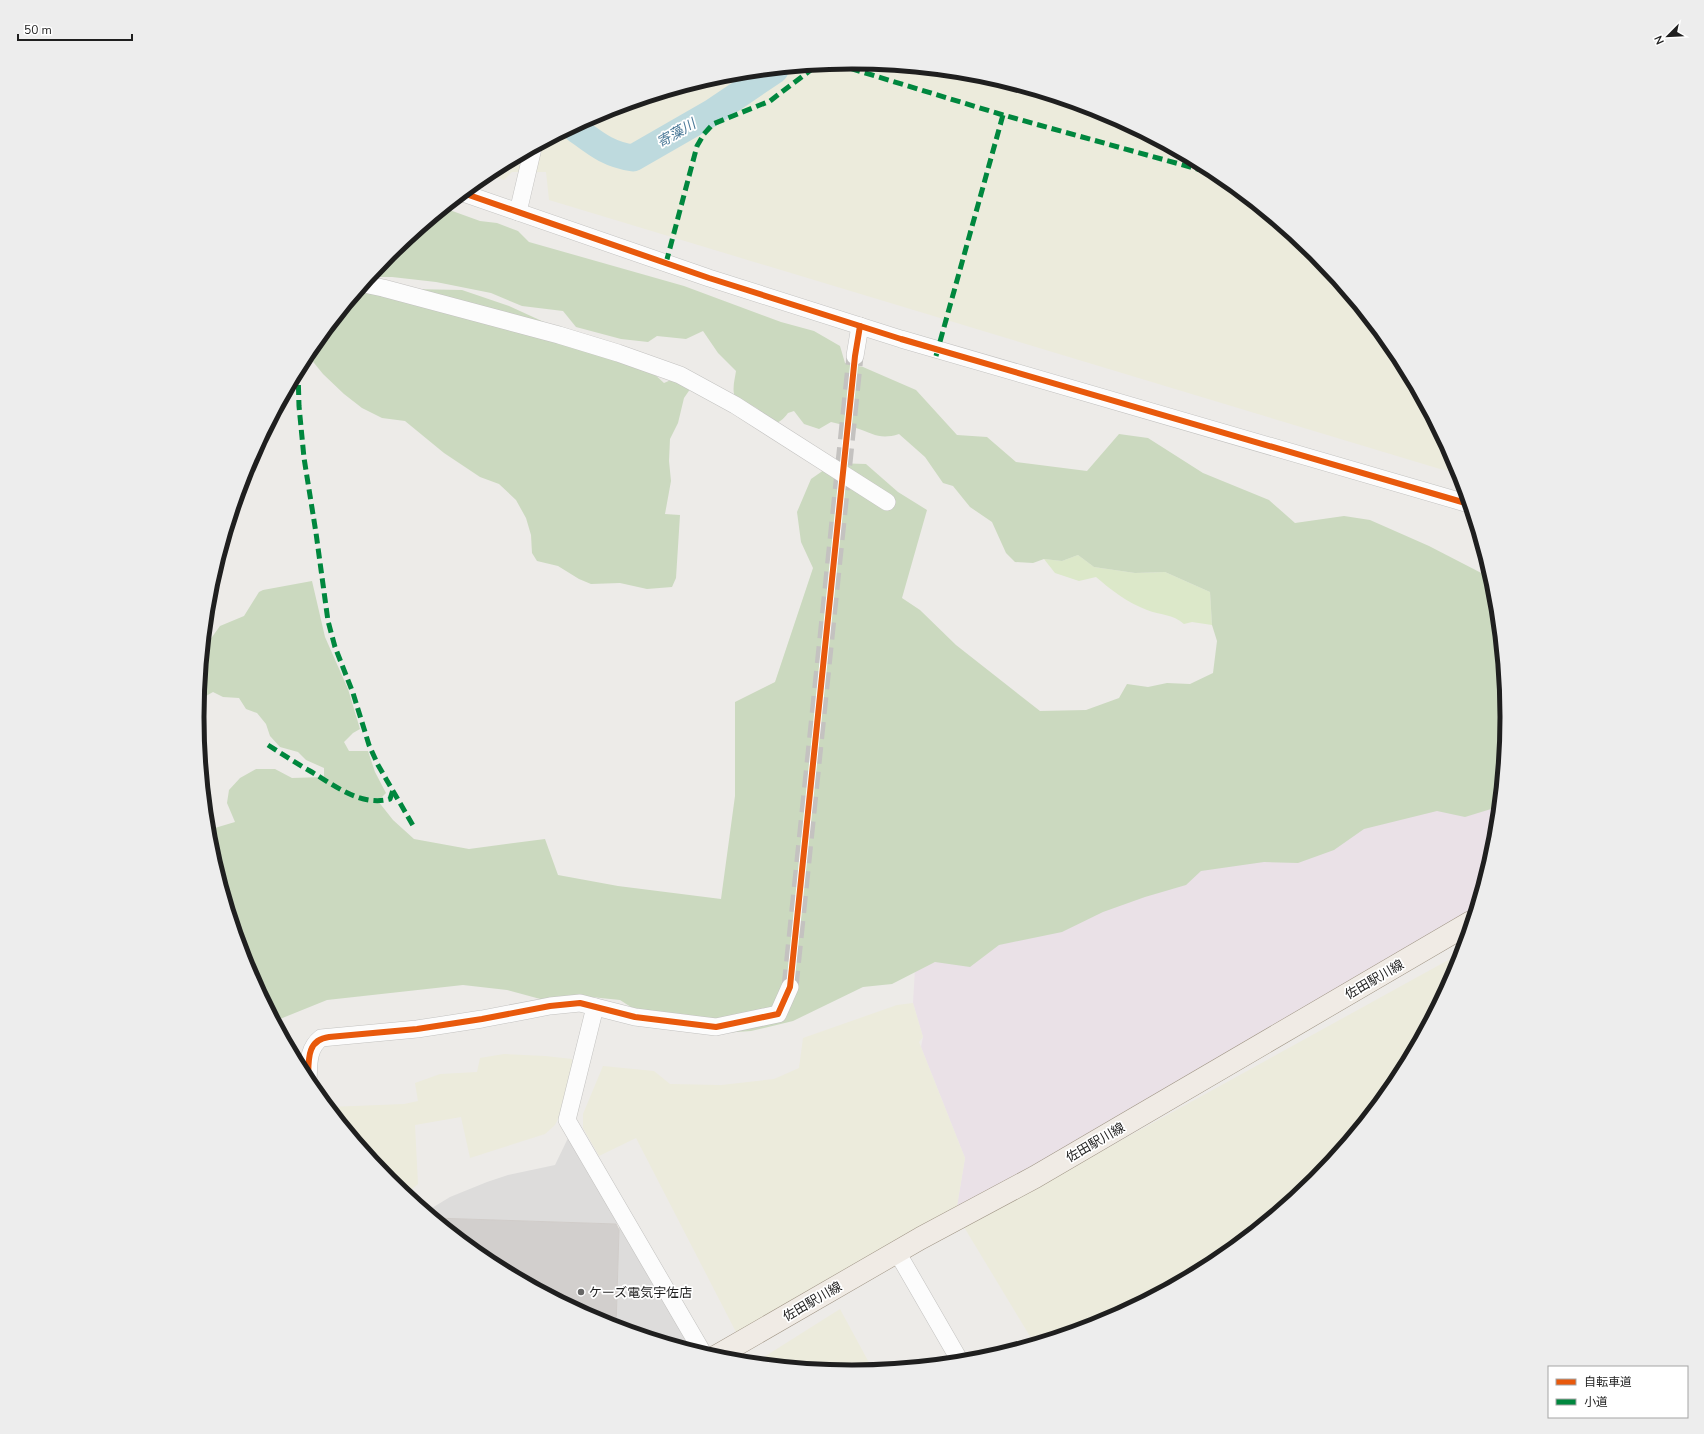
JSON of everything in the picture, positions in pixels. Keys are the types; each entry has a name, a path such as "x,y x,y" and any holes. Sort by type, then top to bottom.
{"main road":[{"name":"佐田駅川線","path":"723,1352 897,1252 1034,1178 1466,925"}],"street":[{"path":"518,212 532,154"},
{"path":"469,195 709,278 860,326 1464,502"},
{"path":"370,285 559,335 618,353 680,375 735,405 887,502"},
{"path":"855,356 860,326"},
{"path":"308,1070 309,1054 312,1046 321,1038 417,1029 482,1019 550,1006 580,1003 635,1017 716,1027 778,1014 790,987"},
{"path":"595,1007 567,1120 699,1347"},
{"path":"897,1252 957,1356"}],"shaded area":[{"path":"810,70 894,70 978,81 1020,91 1060,103 1100,118 1139,136 1212,178 1279,230 1310,259 1339,290 1391,357 1433,430 1452,472 549,200 546,172 512,172 504,180 494,177 565,136 604,118 644,103 684,91 726,81 767,75"},
{"path":"1409,803 1494,805 1488,843 1469,914 956,1212 965,1158 921,1047 923,1037 913,1003 915,969 1096,906 1263,842"},
{"path":"1454,957 1433,1004 1391,1077 1339,1144 1310,1175 1279,1204 1212,1256 1176,1278 1139,1298 1100,1316 1032,1339 964,1227"},
{"path":"913,1003 923,1037 919,1042 965,1158 956,1212 737,1334 636,1138 599,1156 583,1128 583,1114 603,1066 654,1071 670,1084 721,1085 774,1079 799,1068 803,1038 897,1005"},
{"path":"504,1054 572,1059 572,1075 561,1113 555,1125 545,1134 470,1158 461,1117 415,1125 418,1184 410,1190 365,1144 335,1107 404,1104 418,1101 415,1083 440,1074 477,1072 480,1058"},
{"path":"569,1136 689,1344 644,1331 616,1321 619,1224 442,1218 431,1209 450,1197 487,1182 508,1175 555,1165"},
{"path":"840,1309 870,1365 810,1364 762,1358"}],"green space":[{"path":"449,210 480,221 497,223 518,231 529,242 684,286 781,322 814,331 840,346 845,363 863,367 916,390 957,435 987,437 1016,462 1087,471 1119,434 1148,438 1203,473 1269,500 1295,523 1344,516 1370,520 1429,546 1484,574 1488,591 1499,675 1499,759 1493,807 1465,817 1437,811 1364,829 1334,850 1298,863 1264,862 1201,871 1186,885 1145,897 1103,912 1062,932 999,945 970,967 935,962 892,984 863,987 793,1021 751,1031 708,1034 662,1027 620,1000 591,997 544,1000 507,990 463,985 327,1000 279,1019 253,965 238,925 226,885 214,828 235,822 227,803 229,790 240,778 256,769 275,769 292,778 324,777 324,768 306,760 298,752 280,747 270,736 266,724 257,713 246,709 239,698 223,697 213,692 204,697 205,675 209,641 220,626 244,616 259,592 263,590 312,581 325,637 348,689 360,729 353,733 344,742 349,751 368,751 375,772 386,793 378,801 393,820 414,839 469,849 545,839 558,875 618,886 721,899 735,796 735,702 775,682 813,568 801,542 797,512 811,479 834,463 866,464 898,492 927,510 902,598 920,610 956,645 1040,711 1086,710 1119,698 1127,684 1148,687 1167,683 1190,684 1213,673 1217,641 1212,625 1210,592 1165,572 1135,573 1094,567 1078,555 1062,561 1044,559 1033,563 1015,562 1006,553 992,522 970,507 953,486 943,483 925,457 899,434 892,436 877,436 856,428 831,422 819,429 804,424 794,411 788,413 782,420 773,422 753,406 738,401 734,392 736,371 718,353 703,331 686,339 657,336 648,342 621,339 576,327 563,311 522,306 491,293 436,282 392,277 377,277 425,230"},
{"path":"368,286 462,290 509,306 651,371 664,383 687,373 695,382 684,398 678,423 670,439 669,461 671,481 665,514 680,515 676,578 672,587 647,589 620,583 591,584 579,579 558,566 537,561 532,553 531,535 526,518 516,500 499,484 480,477 444,453 405,421 382,418 362,408 344,394 323,374 311,360 338,323"},
{"path":"1078,555 1094,567 1135,573 1165,572 1210,592 1212,625 1192,622 1184,624 1171,616 1147,610 1120,596 1096,577 1079,581 1055,573 1044,559 1062,561"}],"building":[{"name":"ケーズ電気宇佐店","path":"442,1218 616,1224 619,1230 616,1321 565,1298 528,1278 492,1256"}],"waterway":[{"name":"寄藻川","path":"578,130 615,154 633,158 713,112 768,75"}],"tunnel":[{"path":"790,987 855,356"}],"marked path":[{"path":"852,69 1003,115 1197,169"},
{"path":"666,263 697,146 704,134 713,124 770,101 811,70"},
{"path":"936,356 1003,115"},
{"path":"298,381 304,458 328,621 335,647 353,693 369,745 378,765 415,829"},
{"path":"268,745 338,788 358,797 379,801 390,799 393,790"}],"cycle path":[{"path":"469,195 709,278 901,339 1464,502"},
{"path":"309,1070 312,1048 321,1039 417,1029 482,1019 550,1006 580,1003 635,1017 716,1027 778,1014 790,987 855,356 860,326"}],"place":[{"name":"ケーズ電気宇佐店","path":"581,1292"}]}
